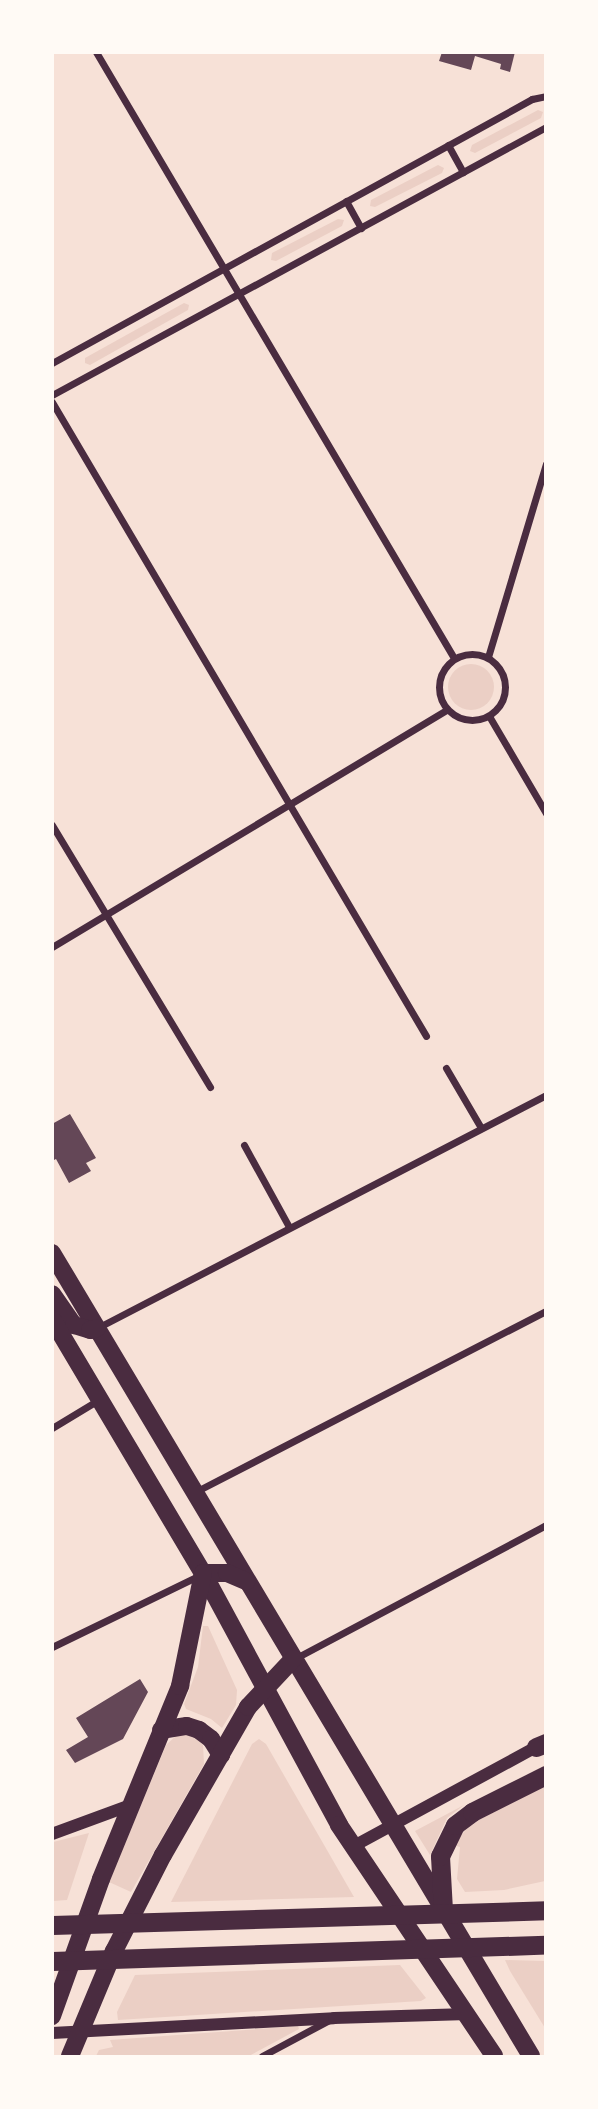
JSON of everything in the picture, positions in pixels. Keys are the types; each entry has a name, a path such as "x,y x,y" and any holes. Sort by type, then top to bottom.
{"highway":[{"path":"443,1910 433,1881 440,1856 455,1825 472,1812 545,1775"},
{"path":"52,1924 545,1908"},
{"path":"52,1961 545,1945"}],"main road":[{"path":"52,1252 391,1824 433,1881"},
{"path":"52,1294 74,1325 82,1329 97,1328"},
{"path":"52,1320 166,1508 352,1847 494,2056"},
{"path":"166,1508 194,1493"},
{"path":"203,1573 227,1573 246,1581"},
{"path":"52,2016 101,1879 180,1686 203,1573"},
{"path":"70,2056 81,2025 131,1914 163,1855 248,1707 293,1659"},
{"path":"161,1730 187,1727 200,1730 211,1739 220,1755"},
{"path":"443,1910 531,2056"}],"street":[{"path":"96,52 454,658"},
{"path":"52,363 532,99 545,96"},
{"path":"52,395 545,127"},
{"path":"448,145 463,172"},
{"path":"346,201 361,228"},
{"path":"52,402 426,1035"},
{"path":"488,657 545,464"},
{"path":"471,653 488,657 503,675 503,698 489,716 467,720 447,710 442,702 438,682 447,664 454,658 471,653"},
{"path":"52,947 447,710"},
{"path":"489,716 545,813"},
{"path":"52,825 211,1087"},
{"path":"446,1068 481,1128"},
{"path":"97,1328 545,1095"},
{"path":"244,1145 289,1227"},
{"path":"194,1493 545,1311"},
{"path":"52,1428 101,1399"},
{"path":"293,1659 309,1648 545,1525"},
{"path":"52,1647 203,1573"},
{"path":"352,1847 542,1744"},
{"path":"52,1834 131,1805"},
{"path":"52,2033 81,2025 468,2014"},
{"path":"262,2056 334,2018"}],"shaded area":[{"path":"538,110 543,112 541,118 475,153 470,151 472,145"},
{"path":"438,165 444,168 442,173 375,207 370,206 371,200"},
{"path":"338,219 344,220 342,226 276,261 271,260 272,253"},
{"path":"184,303 189,305 188,310 90,365 85,363 85,358"},
{"path":"471,664 488,670 494,687 488,704 471,710 454,704 448,687 454,670"},
{"path":"203,1626 208,1626 237,1690 236,1705 222,1728 211,1719 186,1709 184,1704 198,1667"},
{"path":"178,1734 193,1735 203,1745 204,1764 131,1892 109,1882 166,1745"},
{"path":"259,1739 266,1744 354,1897 171,1902 252,1744"},
{"path":"545,1785 545,1881 504,1890 465,1892 457,1879 460,1847 453,1845 473,1821"},
{"path":"464,1805 447,1818 430,1855 415,1831"},
{"path":"89,1833 67,1900 53,1901 53,1842"},
{"path":"505,1960 545,1961 545,2028 510,1971"},
{"path":"400,1965 426,1998 421,2001 118,2020 117,2012 135,1975"},
{"path":"298,2026 299,2029 249,2056 96,2056 99,2050 113,2047 110,2040"}],"building":[{"path":"442,52 515,52 510,72 500,69 501,64 475,56 471,70 439,61"},
{"path":"70,1114 96,1158 86,1163 91,1171 69,1183 56,1159 52,1161 52,1124"},
{"path":"140,1679 148,1692 123,1739 75,1763 66,1750 88,1737 76,1718"}]}
